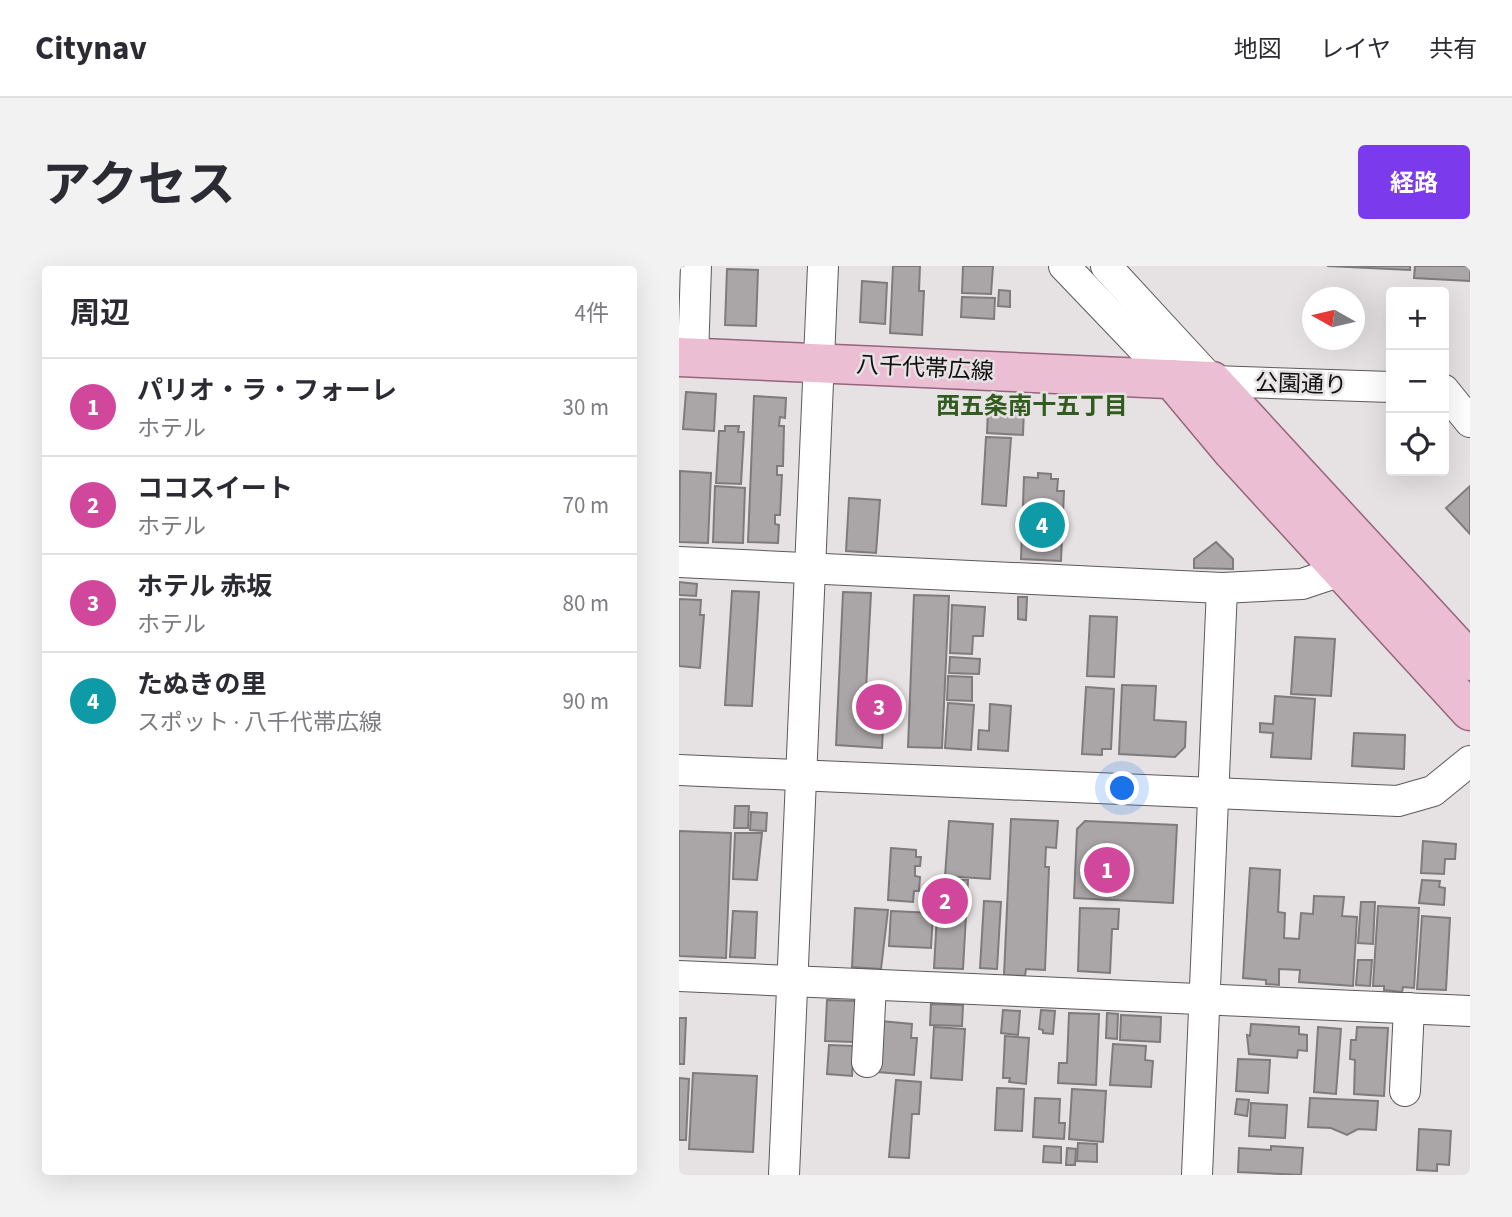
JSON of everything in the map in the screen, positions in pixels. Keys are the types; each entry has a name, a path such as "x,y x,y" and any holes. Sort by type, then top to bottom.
{"main road":[{"name":"八千代帯広線","path":"686,357 1212,381"},
{"path":"1172,379 1352,558 1470,661"},
{"path":"1212,381 1470,711"}],"street":[{"path":"686,357 696,266"},
{"path":"784,1175 823,266"},
{"path":"1064,266 1172,379"},
{"path":"1106,266 1212,381"},
{"name":"公園通り","path":"1212,381 1386,387"},
{"path":"1449,390 1470,391"},
{"path":"1449,396 1470,422"},
{"path":"679,562 1222,588 1302,584 1352,558"},
{"path":"1197,1175 1222,588"},
{"path":"679,770 1398,801 1433,791 1470,761"},
{"path":"679,976 1470,1011"},
{"path":"867,1062 871,985"},
{"path":"1405,1091 1409,1009"}],"building":[{"path":"893,266 920,266 919,291 924,291 922,335 890,333"},
{"path":"963,266 993,266 991,294 962,293"},
{"path":"1327,266 1410,266 1410,270"},
{"path":"1415,266 1470,266 1470,281 1414,278"},
{"path":"727,269 758,270 756,326 725,325"},
{"path":"862,281 887,283 885,324 860,322"},
{"path":"999,290 1010,291 1010,307 998,306"},
{"path":"962,297 995,298 994,319 961,317"},
{"path":"686,392 716,394 714,431 683,429"},
{"path":"754,396 786,398 785,418 780,417 779,426 784,426 783,466 777,466 777,475 782,475 780,515 775,515 775,524 779,525 778,543 748,542"},
{"path":"988,407 1024,409 1023,435 987,433"},
{"path":"725,426 739,426 738,432 744,432 741,484 716,483 719,431 725,431"},
{"path":"986,437 1011,438 1006,506 982,504"},
{"path":"680,471 711,473 708,543 679,542"},
{"path":"1038,473 1051,474 1051,479 1058,479 1057,491 1064,491 1061,561 1021,559 1024,477 1038,478"},
{"path":"715,486 745,488 743,543 713,542"},
{"path":"1470,486 1470,534 1446,508"},
{"path":"849,498 880,500 876,553 846,551"},
{"path":"1216,542 1233,559 1233,569 1194,568 1194,559"},
{"path":"679,582 697,584 696,596 679,595"},
{"path":"732,591 759,592 752,706 725,705"},
{"path":"843,592 871,593 864,728 883,728 882,748 836,745"},
{"path":"914,595 949,596 942,748 908,747"},
{"path":"1018,597 1027,597 1026,620 1018,619"},
{"path":"679,599 701,600 700,615 704,615 700,668 679,666"},
{"path":"952,605 985,607 983,636 973,636 972,654 950,653"},
{"path":"1090,616 1117,617 1114,677 1087,676"},
{"path":"1295,637 1335,639 1331,696 1291,694"},
{"path":"950,657 980,659 979,674 949,673"},
{"path":"948,676 972,677 972,701 947,700"},
{"path":"1122,685 1156,686 1154,720 1186,722 1185,747 1175,757 1119,754"},
{"path":"1086,687 1114,689 1111,749 1102,749 1102,755 1082,754"},
{"path":"1275,696 1315,699 1311,759 1271,757 1273,733 1260,732 1260,723 1273,724"},
{"path":"948,703 974,705 971,750 945,748"},
{"path":"990,704 1011,706 1008,751 978,749 979,730 989,731"},
{"path":"1354,733 1405,735 1404,769 1352,766"},
{"path":"735,806 749,806 748,828 734,828"},
{"path":"751,812 767,813 766,831 750,830"},
{"path":"1011,819 1058,821 1056,848 1046,847 1045,867 1049,867 1045,970 1026,969 1025,976 1004,975"},
{"path":"949,821 993,824 990,879 945,876"},
{"path":"1085,821 1177,825 1173,903 1074,898 1077,829"},
{"path":"679,831 731,833 726,958 679,956"},
{"path":"735,833 762,833 757,880 733,879"},
{"path":"1423,841 1456,844 1455,859 1445,859 1444,874 1421,873"},
{"path":"891,848 916,850 916,857 921,857 920,866 915,866 915,876 920,877 919,891 914,891 913,902 888,900"},
{"path":"1250,868 1280,870 1278,912 1285,913 1284,938 1299,939 1301,913 1313,914 1314,896 1344,897 1342,916 1357,917 1353,986 1299,982 1300,970 1279,969 1279,985 1266,984 1266,980 1243,978"},
{"path":"939,879 968,880 963,969 934,968"},
{"path":"1422,880 1440,881 1439,887 1445,888 1444,905 1419,903"},
{"path":"984,901 1001,902 997,969 980,968"},
{"path":"1361,902 1375,902 1373,944 1358,943"},
{"path":"1378,906 1419,908 1414,988 1403,987 1402,992 1384,990 1384,986 1373,986"},
{"path":"855,908 888,910 881,969 852,967"},
{"path":"1080,908 1119,909 1118,929 1112,929 1110,973 1078,971"},
{"path":"733,911 757,912 755,958 730,957"},
{"path":"891,911 933,913 931,948 889,946"},
{"path":"1422,916 1450,918 1446,990 1417,989"},
{"path":"1358,960 1372,960 1370,986 1356,985"},
{"path":"827,1000 856,1001 854,1042 825,1041"},
{"path":"931,1004 963,1005 962,1026 930,1025"},
{"path":"1003,1010 1020,1011 1018,1035 1001,1033"},
{"path":"1041,1010 1055,1011 1053,1034 1043,1033 1043,1030 1039,1029"},
{"path":"1069,1013 1099,1014 1096,1085 1058,1083 1059,1063 1067,1063"},
{"path":"1107,1013 1118,1014 1117,1039 1106,1038"},
{"path":"1121,1015 1161,1017 1160,1042 1120,1040"},
{"path":"679,1018 686,1018 684,1064 679,1064"},
{"path":"881,1021 912,1024 911,1038 917,1038 914,1075 877,1072"},
{"path":"1251,1024 1299,1027 1299,1034 1307,1035 1307,1051 1298,1050 1297,1058 1249,1054 1247,1035 1250,1036"},
{"path":"934,1027 965,1029 962,1080 931,1078"},
{"path":"1318,1027 1341,1029 1336,1094 1314,1092"},
{"path":"1357,1027 1388,1028 1384,1096 1354,1094 1355,1060 1350,1059 1351,1040 1356,1040"},
{"path":"1005,1036 1029,1038 1026,1084 1009,1082 1010,1078 1003,1078"},
{"path":"1113,1044 1146,1046 1145,1060 1153,1061 1151,1087 1110,1085"},
{"path":"829,1045 854,1046 852,1076 827,1074"},
{"path":"1238,1059 1270,1060 1268,1093 1236,1091"},
{"path":"693,1073 757,1076 753,1152 689,1149"},
{"path":"679,1078 689,1079 686,1140 679,1140"},
{"path":"896,1080 921,1082 919,1114 912,1114 909,1158 889,1157"},
{"path":"997,1088 1024,1089 1022,1131 995,1130"},
{"path":"1072,1089 1106,1091 1103,1142 1069,1139"},
{"path":"1035,1098 1060,1099 1059,1123 1065,1123 1064,1139 1033,1137"},
{"path":"1310,1098 1378,1101 1376,1130 1358,1129 1347,1135 1331,1128 1308,1127"},
{"path":"1237,1099 1249,1100 1247,1116 1235,1114"},
{"path":"1251,1103 1287,1105 1285,1138 1249,1136"},
{"path":"1419,1129 1451,1131 1449,1165 1437,1164 1437,1171 1417,1170"},
{"path":"1078,1143 1097,1144 1097,1162 1077,1161"},
{"path":"1044,1146 1061,1147 1061,1163 1043,1162"},
{"path":"1271,1146 1303,1148 1301,1175 1238,1172 1239,1148 1271,1150"},
{"path":"1067,1148 1076,1149 1075,1165 1066,1165"}],"place":[{"name":"たぬきの里","path":"1042,525"},
{"name":"ホテル 赤坂","path":"879,707"},
{"name":"パリオ・ラ・フォーレ","path":"1107,870"},
{"name":"ココスイート","path":"945,901"}],"district":[{"name":"西五条南十五丁目","path":"1032,406"}]}
